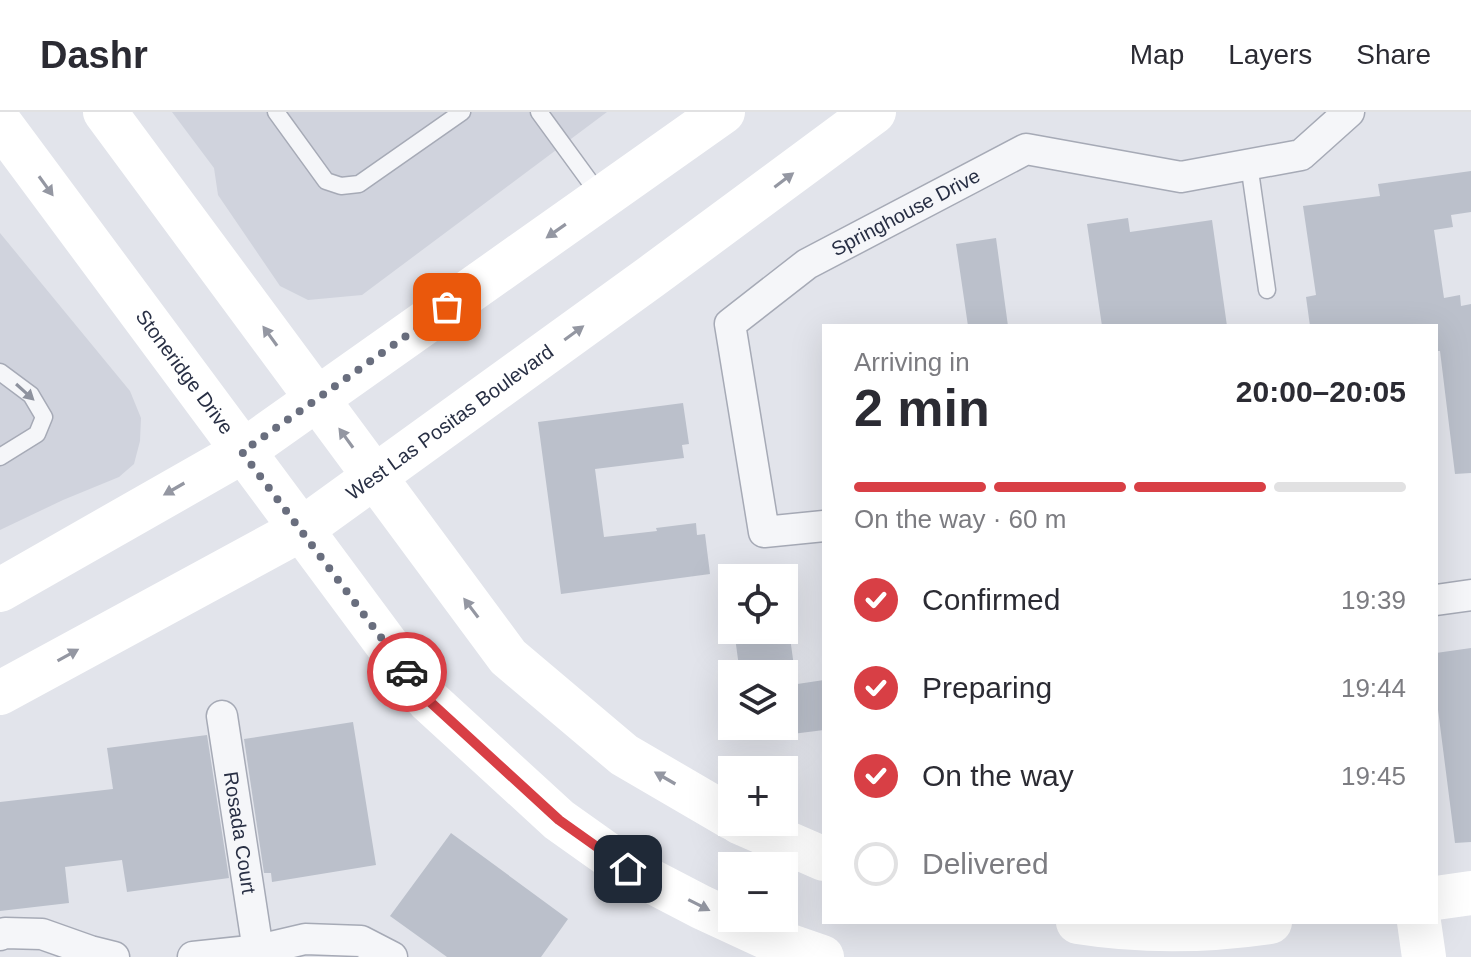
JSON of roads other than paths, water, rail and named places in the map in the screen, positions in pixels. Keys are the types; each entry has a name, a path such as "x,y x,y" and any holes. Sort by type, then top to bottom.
{"main road":[{"path":"105,112 508,657 624,755 718,810"},
{"path":"0,590 242,452 723,112"},
{"name":"West Las Positas Boulevard","path":"0,693 302,529 874,112"},
{"name":"Stoneridge Drive","path":"0,123 428,700 559,820 628,869 770,939 822,957"},
{"path":"771,836 822,858"},
{"path":"1438,898 1471,893"},
{"path":"1092,924 1223,929 1257,924"},
{"path":"1419,924 1424,957"}],"street":[{"name":"Springhouse Drive","path":"822,526 764,532 730,324 807,264 1026,149 1181,177 1301,155 1349,112"},
{"path":"1438,600 1471,595"},
{"name":"Rosada Court","path":"222,716 259,953"},
{"path":"0,935 42,934 114,957"},
{"path":"193,957 259,953 305,939 361,941 392,957"}],"lane":[{"path":"276,112 326,181 341,186 359,184 462,112"},
{"path":"539,112 602,198"},
{"path":"1249,164 1267,290"},
{"path":"0,372 31,395 44,417 37,434 0,457"}]}
